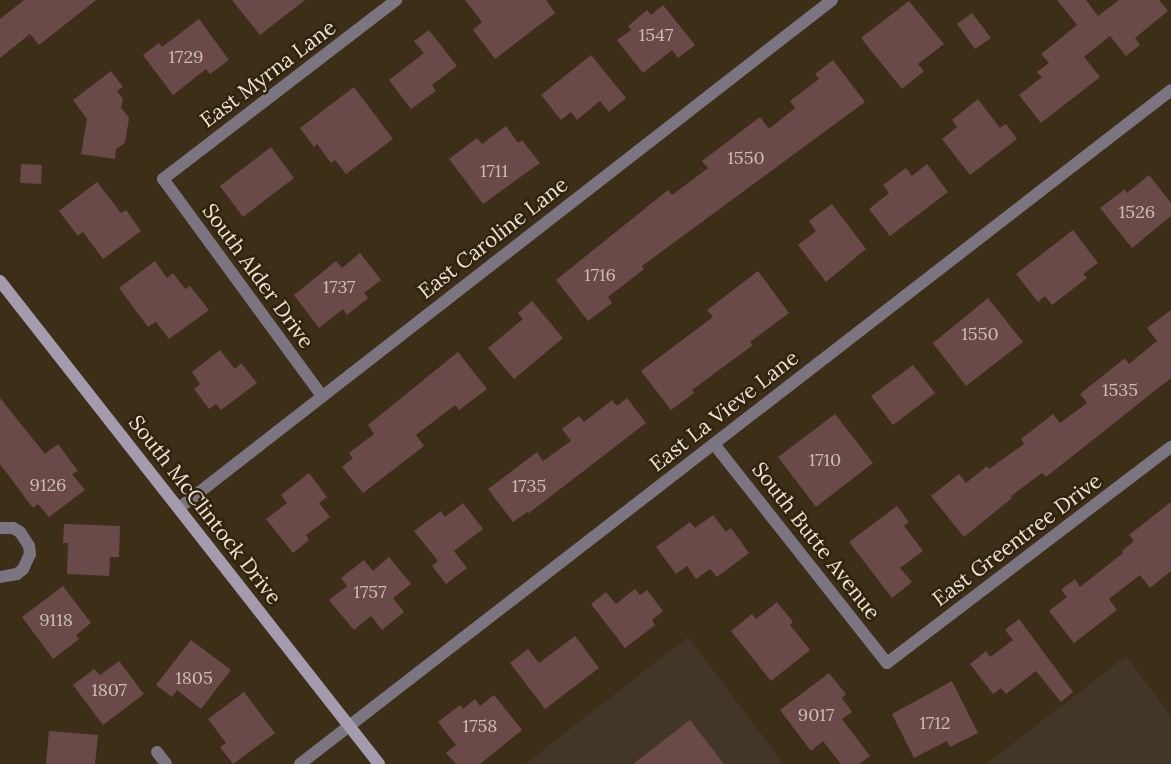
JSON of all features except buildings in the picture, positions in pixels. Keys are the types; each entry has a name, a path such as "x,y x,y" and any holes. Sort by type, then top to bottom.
{"main road":[{"name":"South McClintock Drive","path":"0,281 378,764"}],"street":[{"name":"East Myrna Lane","path":"163,179 396,0"},
{"name":"East Caroline Lane","path":"179,508 832,0"},
{"name":"East La Vieve Lane","path":"300,764 1171,90"},
{"name":"South Alder Drive","path":"163,179 322,396"},
{"name":"South Butte Avenue","path":"714,444 887,663"},
{"name":"East Greentree Drive","path":"887,663 1171,447"},
{"path":"0,528 13,528 20,532 29,546 30,554 23,569 16,574 0,577"},
{"path":"157,752 166,764"}],"shaded area":[{"path":"688,637 784,764 525,764"},
{"path":"1126,656 1171,716 1171,764 986,764"}]}
